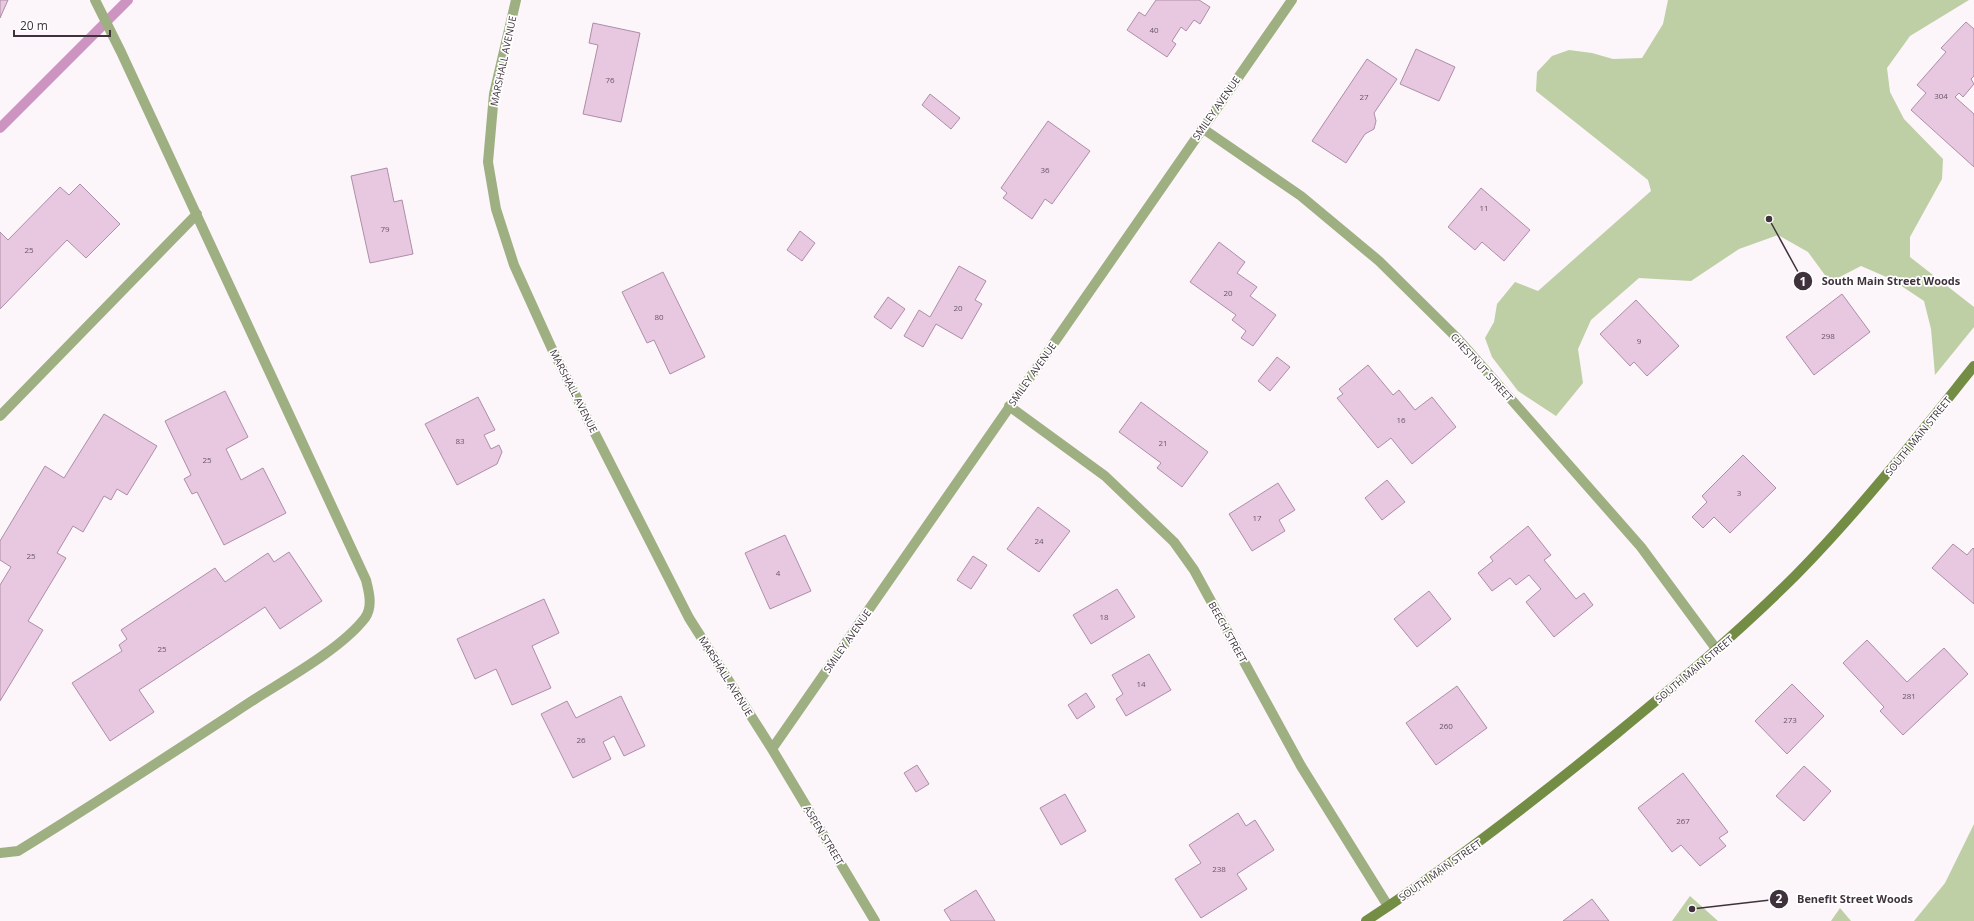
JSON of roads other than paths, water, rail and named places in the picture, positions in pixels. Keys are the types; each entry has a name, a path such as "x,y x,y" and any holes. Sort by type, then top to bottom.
{"main road":[{"name":"SOUTH MAIN STREET","path":"1366,921 1433,877 1495,830 1574,768 1717,650 1797,573 1855,512 1974,366"}],"street":[{"name":"MARSHALL AVENUE","path":"516,0 494,94 488,162 496,209 514,265 552,349 689,618 772,749"},
{"name":"SMILEY AVENUE","path":"772,749 1292,0"},
{"path":"0,853 18,851 117,789 315,660 349,635 366,617 370,600 366,580 197,214 121,52 96,3"},
{"name":"CHESTNUT STREET","path":"1202,128 1301,196 1379,261 1458,339 1641,547 1717,650"},
{"path":"0,416 197,214"},
{"name":"BEECH STREET","path":"1009,406 1105,476 1174,542 1194,570 1301,766 1388,906"},
{"name":"ASPEN STREET","path":"772,749 875,921"}],"waterway":[{"path":"0,128 128,0"}],"place":[{"name":"South Main Street Woods","path":"1769,219"},
{"name":"Benefit Street Woods","path":"1692,909"}]}
